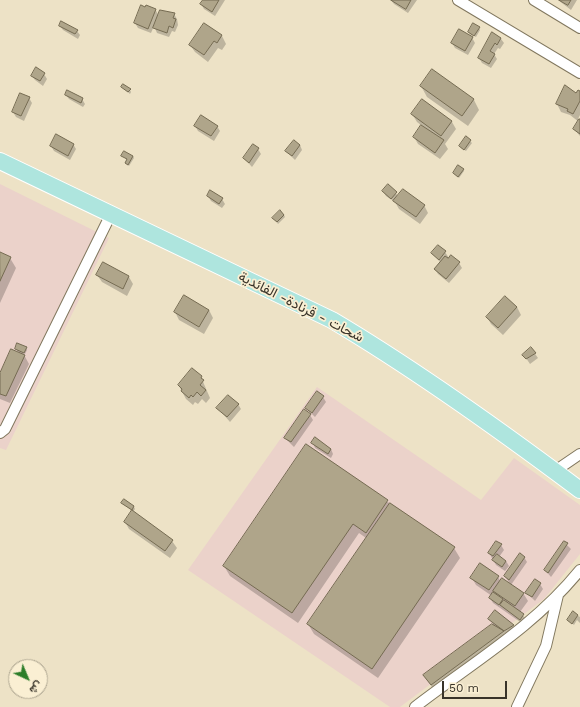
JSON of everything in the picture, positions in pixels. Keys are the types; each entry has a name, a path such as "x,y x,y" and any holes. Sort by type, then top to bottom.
{"main road":[{"name":"شحات - قرنادة- الفائدية","path":"0,161 338,324 413,370 580,490"}],"street":[{"path":"458,0 580,74"},
{"path":"534,0 580,28"},
{"path":"0,433 5,429 111,214"},
{"path":"555,471 580,454"},
{"path":"415,707 500,646 530,622 558,595 580,570"},
{"path":"517,707 546,646 558,595"}],"shaded area":[{"path":"0,184 109,238 6,450 0,448"},
{"path":"317,387 481,500 514,458 580,505 580,554 544,599 400,707 390,707 188,570"}],"building":[{"path":"203,0 219,0 212,12 200,4"},
{"path":"391,0 411,0 406,9"},
{"path":"559,0 571,0 568,5"},
{"path":"141,5 145,7 146,5 156,9 148,29 134,23"},
{"path":"160,10 175,13 173,18 176,19 173,28 169,26 167,33 153,28"},
{"path":"61,21 78,30 75,34 59,26"},
{"path":"204,23 222,35 217,43 214,41 204,55 189,45"},
{"path":"473,23 480,27 474,36 468,32"},
{"path":"459,29 473,37 465,51 451,43"},
{"path":"492,32 501,38 497,45 495,43 490,51 495,54 489,64 478,58"},
{"path":"36,67 45,73 40,81 31,76"},
{"path":"432,69 474,99 462,116 420,86"},
{"path":"123,84 131,89 128,92 121,87"},
{"path":"565,85 576,93 578,90 580,91 580,101 573,114 567,111 568,109 556,104"},
{"path":"67,90 83,98 81,103 65,95"},
{"path":"20,93 30,97 21,116 12,112"},
{"path":"422,99 452,121 441,136 411,114"},
{"path":"201,115 218,126 211,136 194,126"},
{"path":"580,119 580,134 573,129"},
{"path":"421,125 444,140 435,153 413,137"},
{"path":"56,134 74,144 68,156 50,146"},
{"path":"466,136 471,140 464,150 459,146"},
{"path":"294,140 300,145 292,156 285,151"},
{"path":"253,144 259,148 249,163 243,158"},
{"path":"124,151 133,156 128,165 125,163 127,159 121,156"},
{"path":"458,165 464,169 458,177 453,173"},
{"path":"388,184 397,192 391,199 382,191"},
{"path":"403,189 425,205 416,217 393,201"},
{"path":"210,190 223,198 219,204 207,196"},
{"path":"280,210 284,215 277,222 272,218"},
{"path":"438,245 446,251 439,260 431,253"},
{"path":"0,252 11,257 0,281"},
{"path":"451,255 460,262 446,279 434,269 445,256 448,258"},
{"path":"103,262 129,276 123,289 96,275"},
{"path":"184,295 209,310 199,327 174,312"},
{"path":"505,296 517,307 498,328 486,317"},
{"path":"17,343 27,347 24,353 15,349"},
{"path":"531,347 536,353 526,359 522,355"},
{"path":"11,349 25,355 6,396 0,394 0,373"},
{"path":"192,368 202,376 201,378 204,380 200,385 206,390 201,396 197,392 193,397 191,395 189,398 181,391 182,389 178,385"},
{"path":"317,391 324,396 312,413 305,408"},
{"path":"228,395 239,404 227,417 216,408"},
{"path":"304,409 311,414 291,442 284,438"},
{"path":"315,437 331,449 328,454 311,443"},
{"path":"306,444 388,500 366,533 353,524 292,613 223,566"},
{"path":"124,499 134,506 132,510 121,503"},
{"path":"390,503 455,547 372,669 307,624"},
{"path":"132,510 173,540 165,551 124,522"},
{"path":"496,541 502,544 493,556 488,553"},
{"path":"564,541 568,543 548,573 544,570"},
{"path":"520,553 525,557 509,580 504,576"},
{"path":"497,554 506,561 502,567 492,560"},
{"path":"480,563 499,576 489,590 470,578"},
{"path":"502,578 524,593 515,606 493,591"},
{"path":"535,579 541,583 532,597 525,593"},
{"path":"493,592 503,599 499,605 489,598"},
{"path":"504,600 524,614 520,620 500,605"},
{"path":"495,610 514,625 504,631 488,619"},
{"path":"573,611 578,615 572,624 567,620"},
{"path":"492,624 504,631 431,685 423,675"}]}
